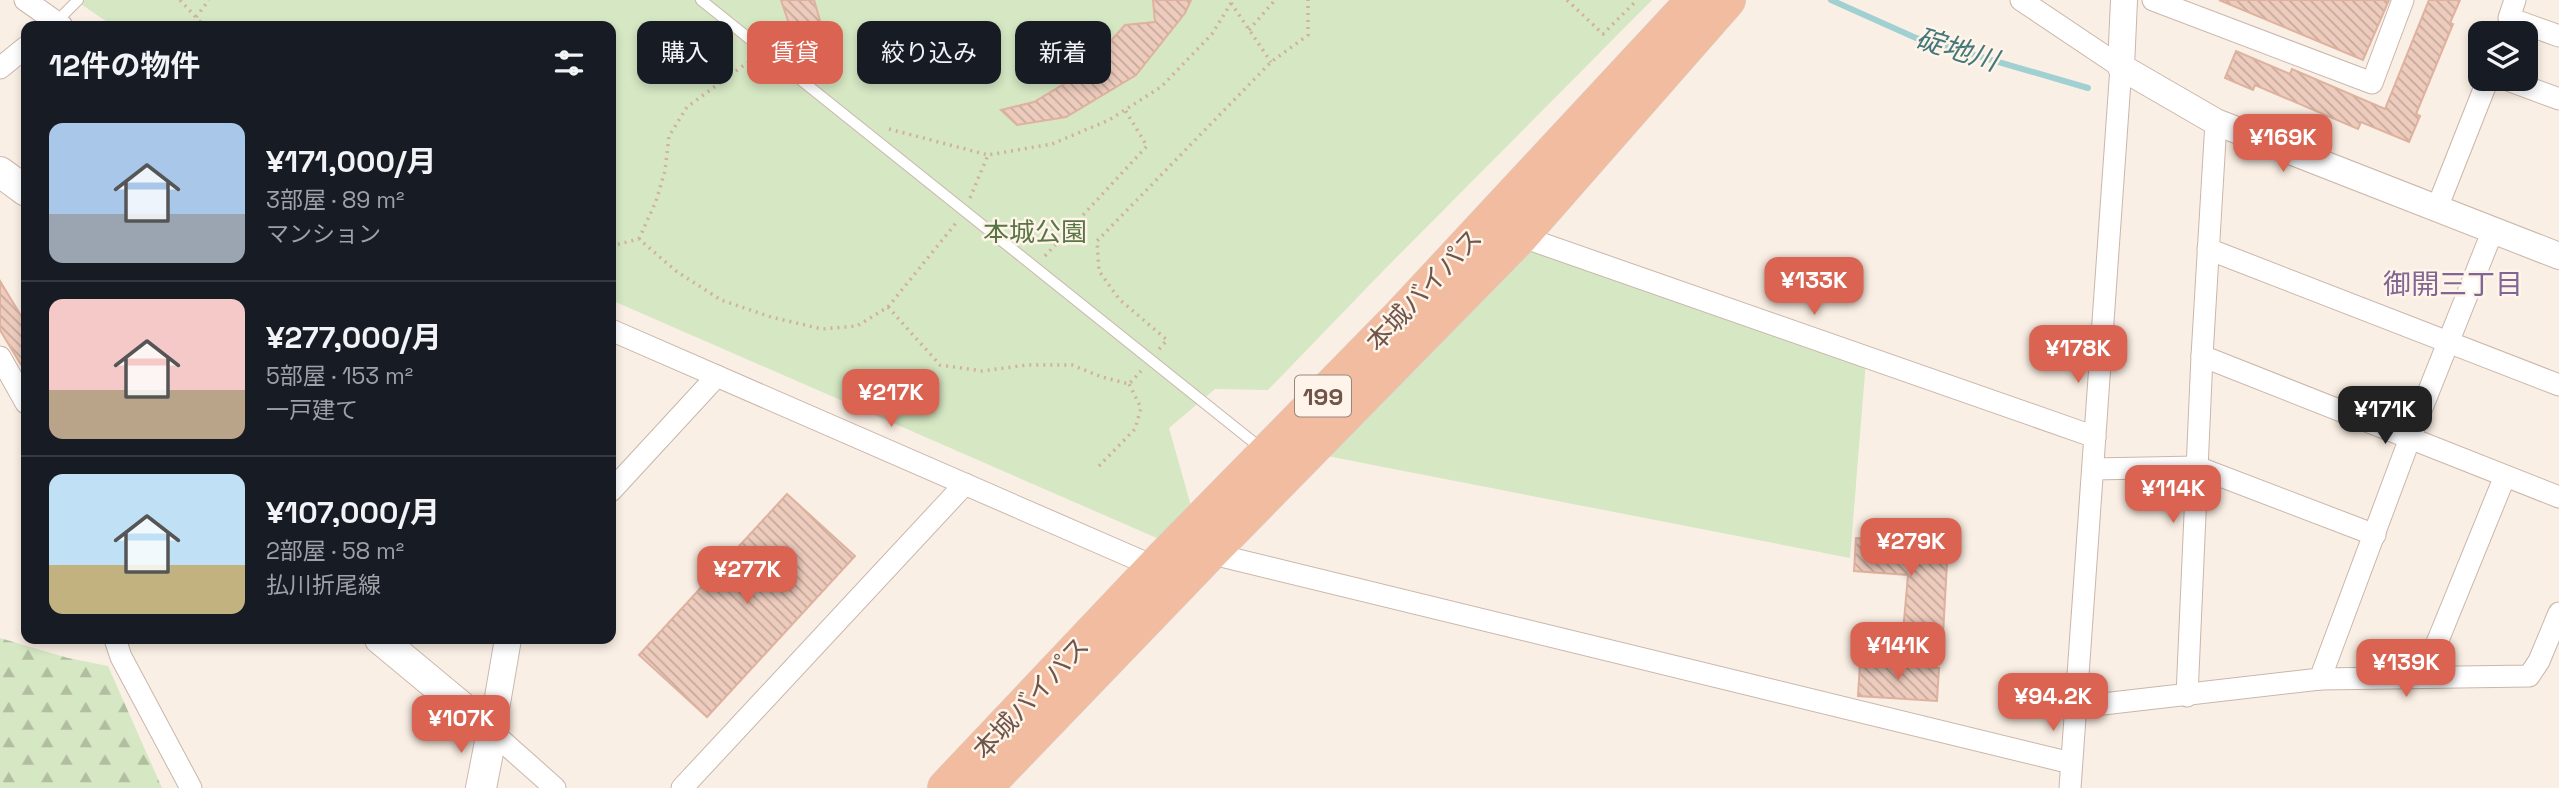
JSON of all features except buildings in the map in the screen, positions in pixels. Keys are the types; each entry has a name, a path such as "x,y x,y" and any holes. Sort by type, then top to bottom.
{"highway":[{"name":"本城バイパス","path":"946,788 1155,567 1402,315 1695,0"},
{"name":"本城バイパス","path":"984,788 1209,553 1520,236 1727,0"}],"main road":[{"path":"0,172 21,187"},
{"path":"386,644 492,732 481,788"}],"street":[{"path":"25,0 52,21"},
{"path":"2021,0 2121,67 2216,122 2559,256"},
{"path":"2070,788 2124,0"},
{"path":"2154,0 2372,83 2403,0"},
{"path":"2515,0 2509,18 2559,36"},
{"path":"0,68 21,51"},
{"path":"2437,208 2483,91"},
{"path":"2537,91 2559,99"},
{"path":"2188,696 2202,356 2216,122"},
{"path":"2320,679 2410,438 2493,230"},
{"path":"1520,236 2095,436"},
{"path":"2208,249 2559,385"},
{"path":"616,332 1155,567"},
{"path":"2202,356 2559,497"},
{"path":"0,357 21,394"},
{"path":"616,486 717,376"},
{"path":"2093,468 2197,467 2375,535"},
{"path":"2423,677 2505,476"},
{"path":"682,788 965,484"},
{"path":"1209,553 2071,763"},
{"path":"2077,707 2320,679 2529,676 2539,662 2559,613"},
{"path":"117,644 121,657 191,788"},
{"path":"507,644 492,732 555,788"}],"lane":[{"path":"60,21 78,0"},
{"path":"701,0 747,37"},
{"path":"805,84 1267,453"}],"path":[{"path":"180,0 199,21"},
{"path":"195,17 209,0"},
{"path":"1249,30 1275,0"},
{"path":"1129,384 1167,340 1119,299 1099,271 1097,241 1271,62 1308,35 1308,0"},
{"path":"1567,0 1603,34 1637,0"},
{"path":"851,121 989,155 1052,144 1109,120 1161,86 1212,34 1232,2 1271,62"},
{"path":"639,239 656,201 665,171 669,136 687,107 747,63"},
{"path":"1034,267 1147,146 1125,110"},
{"path":"639,239 676,271 721,300 771,317 822,329 858,326 888,307 965,212 989,155"},
{"path":"616,245 639,239"},
{"path":"888,307 940,365 982,371 1027,365 1072,365 1129,384 1141,408 1135,429 1100,466"}],"green space":[{"name":"本城公園","path":"75,0 1652,0 1268,390 1215,389 1169,428 1191,506 1159,539 616,302 616,21 106,21"},
{"path":"1533,245 1867,348 1850,558 1327,456"},
{"path":"0,638 68,658 108,666 162,788 0,788"}],"waterway":[{"name":"碇地川","path":"1831,0 1916,38 2088,88"}],"district":[{"name":"御開三丁目","path":"2453,284"}]}
